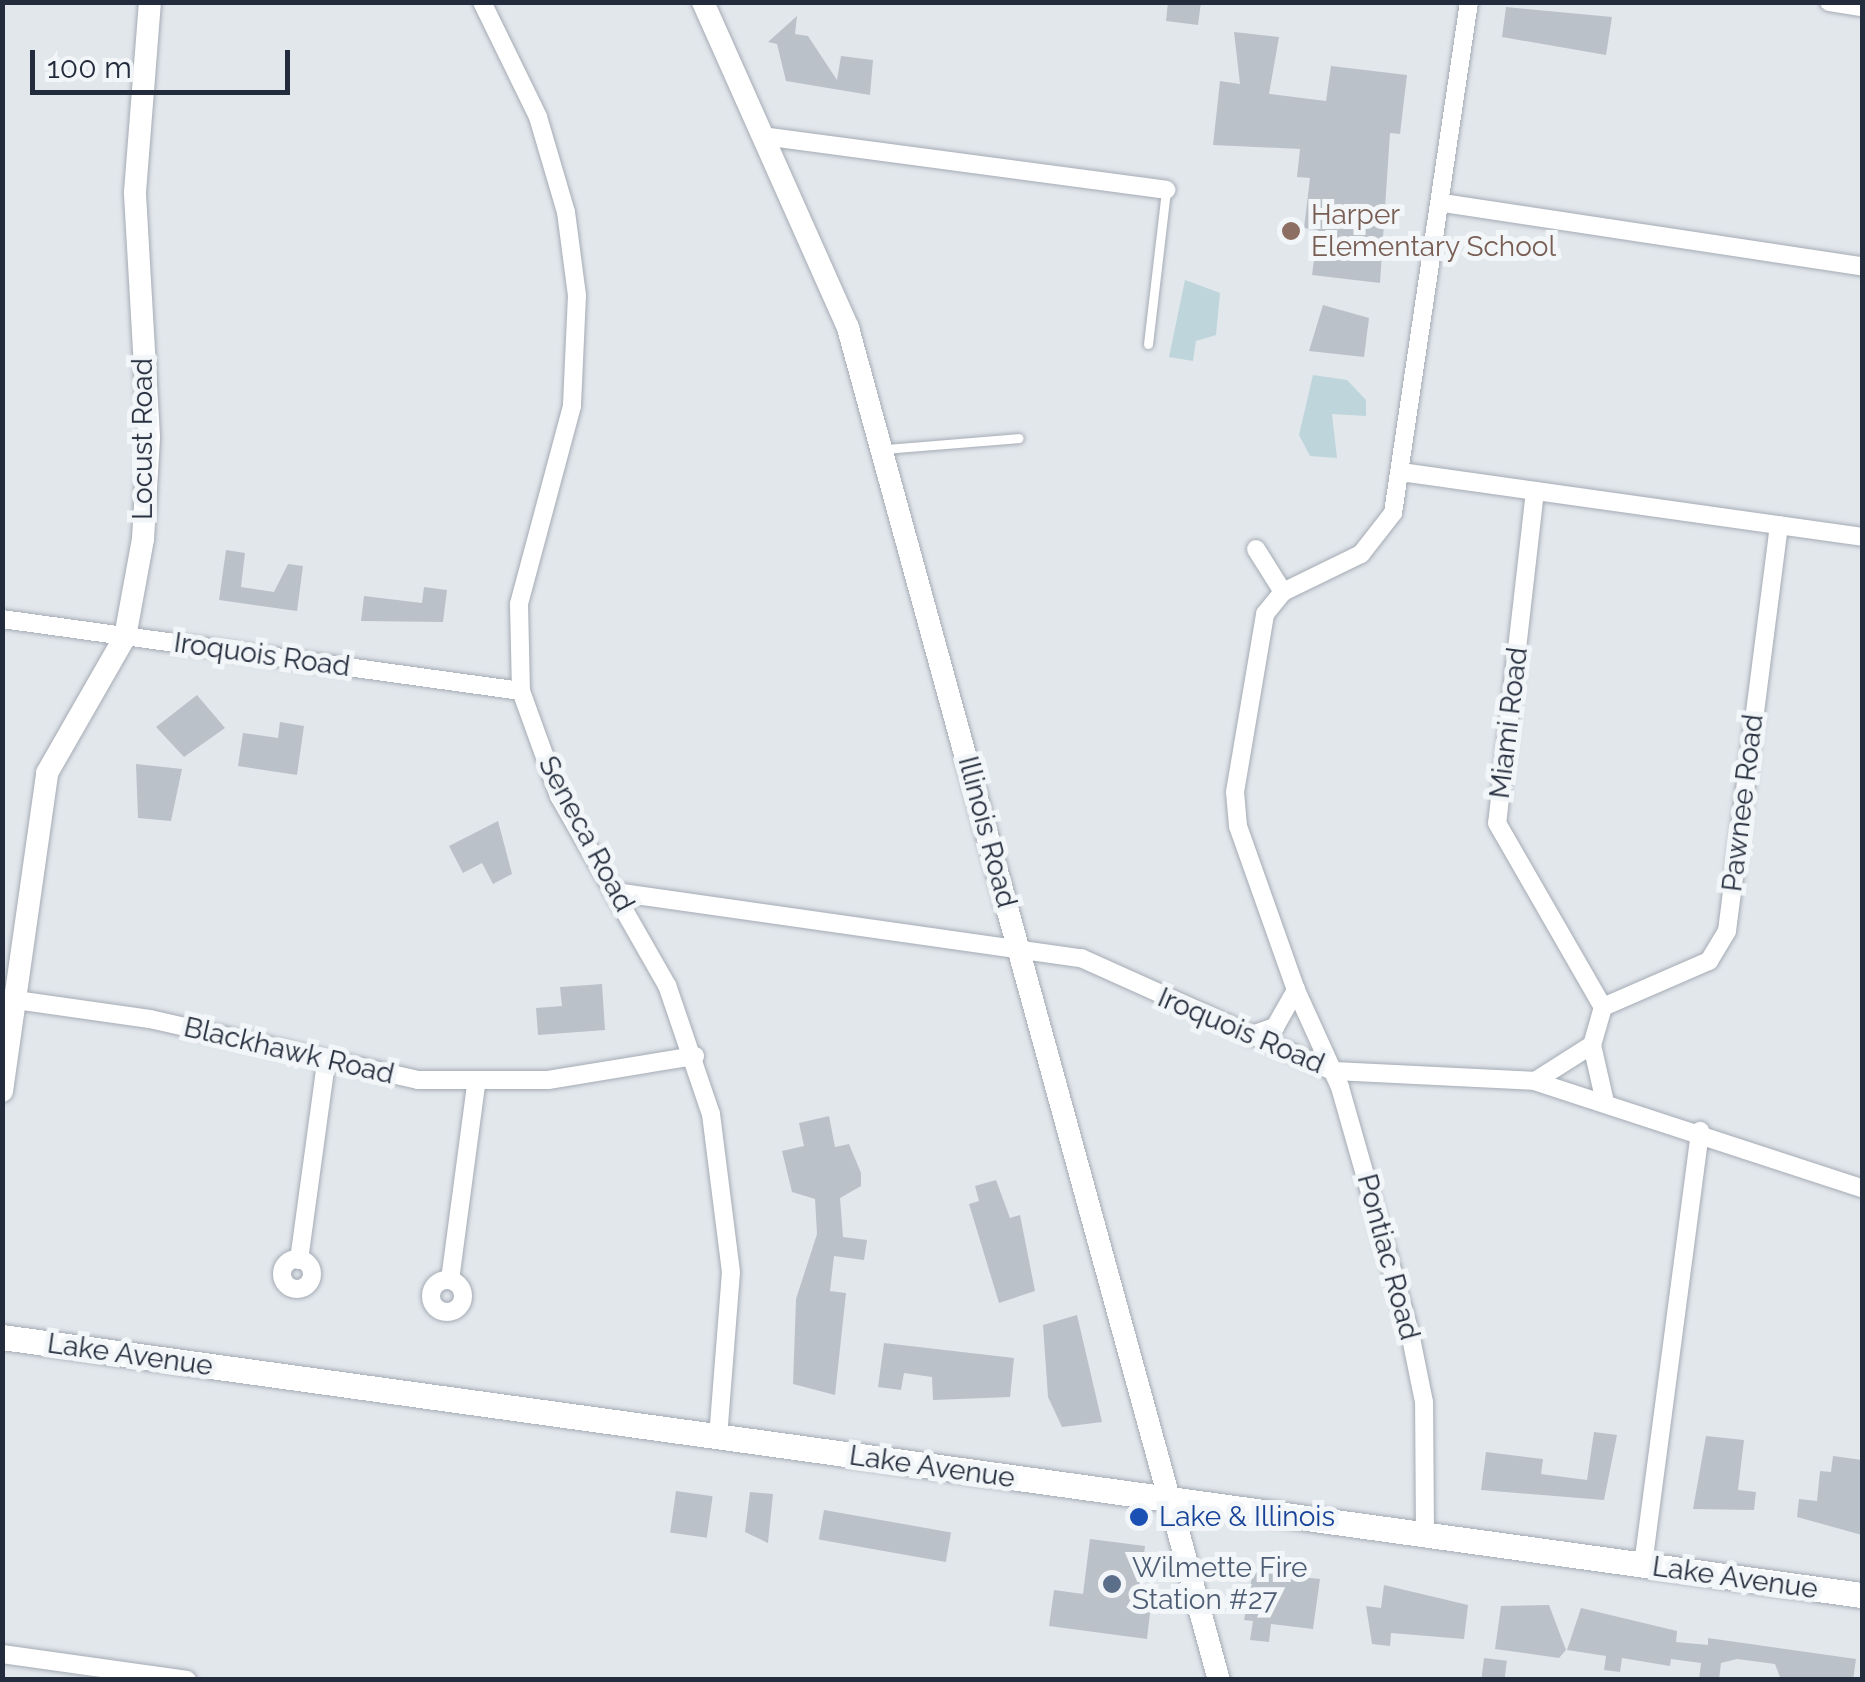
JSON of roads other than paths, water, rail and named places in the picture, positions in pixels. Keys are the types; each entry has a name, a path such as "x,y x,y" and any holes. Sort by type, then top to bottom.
{"main road":[{"name":"Lake Avenue","path":"2,1337 1862,1595"}],"street":[{"name":"Locust Road","path":"2,1091 8,999 47,774 125,637 148,485 134,192 150,2"},
{"name":"Seneca Road","path":"482,2 538,117 577,295 572,406 519,604 521,690 560,796 615,892 696,1056 729,1220 718,1437"},
{"name":"Illinois Road","path":"703,2 848,328 1219,1680"},
{"path":"1256,548 1283,592 1318,582 1378,540 1401,472 1443,203 1469,2"},
{"path":"1829,2 1862,7"},
{"path":"763,136 1166,190"},
{"path":"1443,203 1862,266"},
{"path":"1401,472 1862,537"},
{"name":"Miami Road","path":"1535,491 1497,822 1602,1007"},
{"name":"Pawnee Road","path":"1602,1007 1709,961 1727,930 1779,525"},
{"name":"Pontiac Road","path":"1283,592 1253,650 1235,810 1296,990 1333,1071 1424,1402 1424,1535"},
{"name":"Iroquois Road","path":"2,619 521,690"},
{"name":"Iroquois Road","path":"615,892 1020,948 1110,970 1248,1036 1333,1071 1534,1081 1700,1131 1862,1188"},
{"path":"1248,1036 1275,1027 1296,990"},
{"name":"Blackhawk Road","path":"8,999 150,1019 326,1064 476,1084 696,1056"},
{"path":"1602,1007 1592,1045 1605,1102"},
{"path":"1534,1081 1592,1045"},
{"path":"299,1260 326,1064"},
{"path":"450,1280 476,1084"},
{"path":"1643,1565 1700,1131"},
{"path":"2,1654 187,1680"}],"lane":[{"path":"1148,344 1166,190"},
{"path":"882,449 1019,438"}],"place":[{"name":"Harper Elementary School","path":"1291,231"},
{"name":"Lake & Illinois","path":"1139,1517"},
{"name":"Wilmette Fire Station #27","path":"1112,1584"}]}
